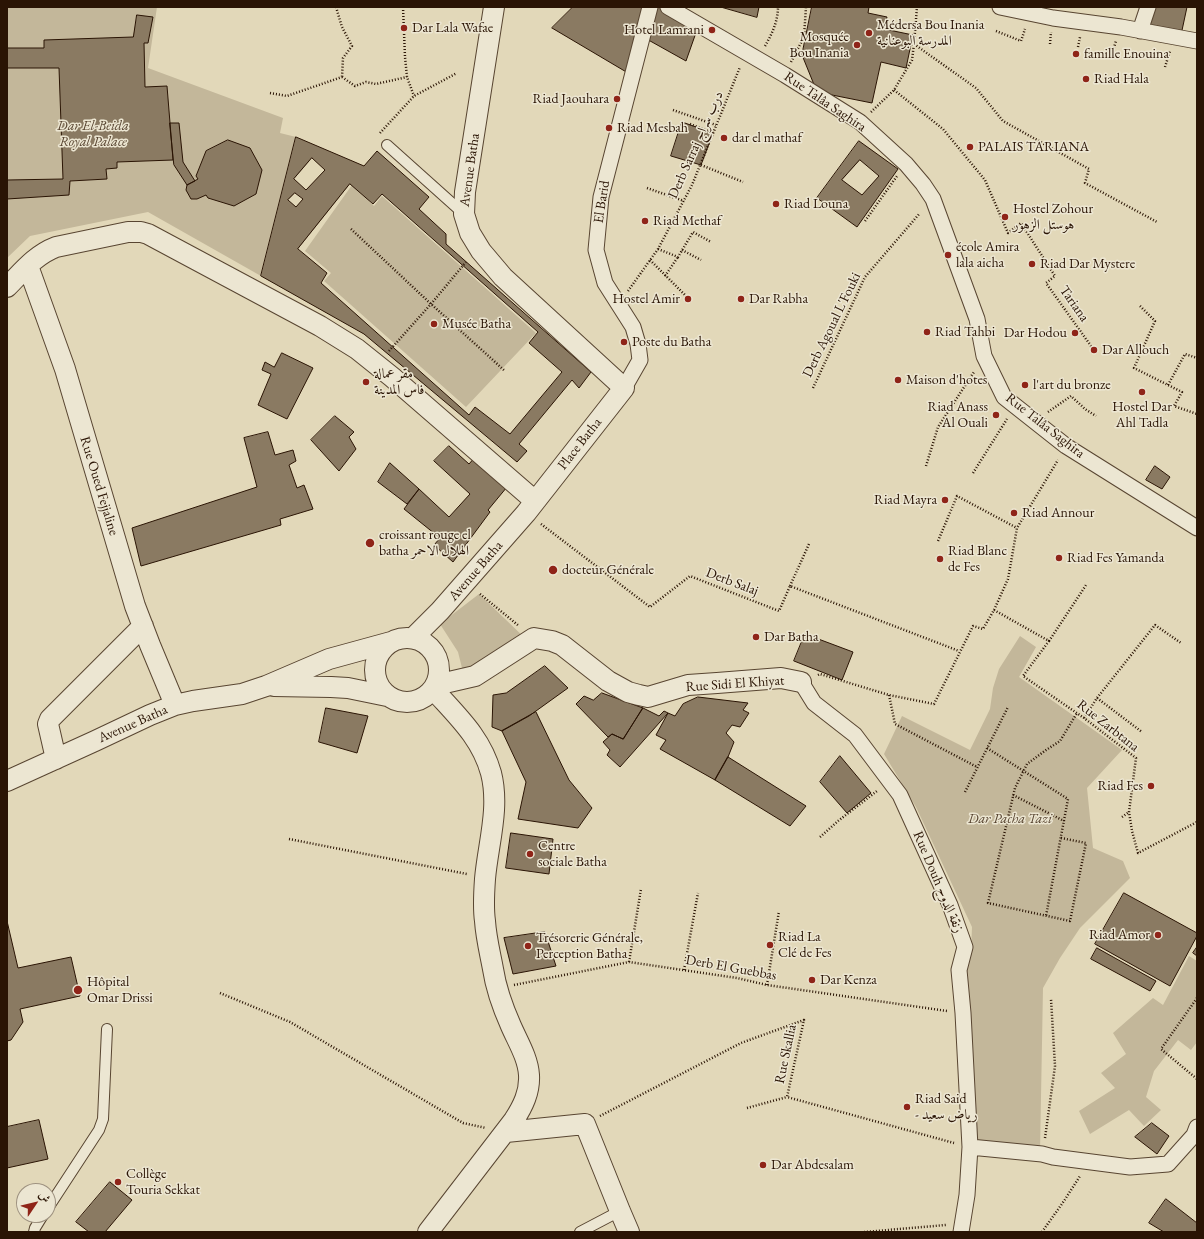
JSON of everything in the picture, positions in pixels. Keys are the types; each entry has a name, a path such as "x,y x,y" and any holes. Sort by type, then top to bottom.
{"street":[{"name":"Avenue Batha","path":"494,7 465,192 464,214 470,233 480,251 503,277 624,388"},
{"name":"El Barid","path":"624,388 640,360 638,344 633,327 605,283 596,250 601,198 650,7"},
{"name":"Rue Talâa Saghira","path":"668,7 752,55 860,122 906,164 933,198 977,319 984,356 1004,397 1066,446 1197,528"},
{"path":"1000,7 1053,18 1197,41"},
{"path":"1140,31 1148,7"},
{"path":"7,287 42,254 56,247 128,232 141,232 163,241 320,326 357,349 378,365 531,507"},
{"name":"Rue Oued Fejjaline","path":"28,266 65,369 133,598 175,705"},
{"name":"Place Batha","path":"531,507 624,388"},
{"name":"Avenue Batha","path":"413,638 440,611 531,507"},
{"path":"56,759 48,724 49,722 143,626"},
{"path":"402,638 413,638 428,645 435,653 440,669 438,680 435,687 426,697 411,703 401,702 387,696 379,686 376,680 375,668 378,655 386,645 402,638"},
{"path":"435,687 475,676 534,638"},
{"name":"Rue Sidi El Khiyat","path":"534,638 552,641 562,645 608,681 628,692 648,697 688,685 781,678 800,682"},
{"name":"Avenue Batha","path":"7,781 175,705 242,694 266,686 329,659 391,642"},
{"name":"Rue Douh زنقة الدوح","path":"800,682 814,703 855,735 900,795 950,905 965,947 959,970 963,1013 970,1147 967,1195 962,1228"},
{"name":"Avenue Batha","path":"266,686 348,688 387,696"},
{"path":"428,1232 506,1132 518,1114 525,1101 529,1074 525,1058 505,1012 497,989 493,974 485,922 484,902 486,878 493,829 494,799 491,773 482,750 472,733 435,687"},
{"path":"506,1132 586,1124 629,1232"},
{"path":"970,1147 1042,1154 1053,1157 1130,1167 1168,1164 1194,1135 1197,1127"}],"lane":[{"path":"387,145 464,214"},
{"path":"56,1196 99,1130 103,1119 107,1029"},
{"path":"580,1232 620,1212"}],"path":[{"path":"336,7 342,27 352,46 343,58 342,77"},
{"path":"403,7 405,57 408,77 414,96"},
{"name":"Derb Sarraj درب سراج","path":"619,304 658,248 684,201 701,165 716,125 752,55 770,38 778,16 778,7"},
{"path":"785,75 804,37 806,7"},
{"path":"860,122 894,90 912,60 917,7"},
{"path":"996,31 1021,41 1030,13"},
{"path":"914,44 976,88 1003,121 1089,169 1085,183 1157,222"},
{"path":"377,136 414,96 457,72"},
{"path":"342,77 355,86 366,82 376,84 408,77"},
{"path":"270,93 287,96 342,77"},
{"name":"Tariana","path":"894,90 943,129 985,180 1008,233 1022,224 1055,276 1046,283 1091,346"},
{"path":"673,110 716,125"},
{"path":"690,124 713,133"},
{"path":"864,221 906,164"},
{"path":"701,165 743,182"},
{"path":"647,188 684,201"},
{"name":"Derb Agoual L'Fouki","path":"813,388 865,277 933,198"},
{"path":"351,229 505,371"},
{"path":"665,276 693,232 711,242"},
{"path":"658,248 678,257"},
{"path":"682,250 701,260"},
{"path":"650,260 685,295"},
{"path":"378,365 466,262"},
{"path":"1140,306 1155,321 1134,368 1182,392 1174,406 1197,414"},
{"path":"1168,385 1185,354 1197,358"},
{"path":"926,466 938,427 984,356"},
{"path":"1047,412 1071,396 1085,409 1096,416"},
{"path":"973,473 1015,405"},
{"path":"800,682 820,674 889,694 934,704 972,626 983,629 994,610 1008,579 1017,528 1066,446"},
{"path":"938,541 958,496 1017,528"},
{"name":"Derb Salaj","path":"531,507 650,607 690,576 780,611 790,586"},
{"path":"809,544 790,586 959,651"},
{"path":"466,582 534,638"},
{"path":"994,610 1049,641 1086,585"},
{"path":"1084,718 1097,698 1155,625 1180,643"},
{"name":"Rue Zarbtana","path":"1049,641 1023,676 1084,718 1136,758 1129,812 1138,853 1197,822"},
{"path":"889,694 895,724 977,767"},
{"path":"1097,698 1142,732"},
{"path":"965,792 1008,707"},
{"path":"1061,838 1086,843 1070,921 988,903 1015,788 1027,764 1060,741 1077,713"},
{"path":"987,748 1068,799 1046,916"},
{"path":"820,837 838,821 890,781"},
{"path":"1013,795 1064,821"},
{"path":"1122,817 1129,812"},
{"path":"289,839 486,878"},
{"path":"629,962 641,888"},
{"path":"684,970 698,894"},
{"path":"767,984 779,911"},
{"name":"Derb El Guebbas","path":"497,989 629,962 963,1013"},
{"path":"220,993 290,1022 463,1123 506,1132"},
{"path":"1197,998 1161,1049 1197,1079"},
{"path":"1042,1154 1055,1066 1051,999"},
{"name":"Rue Skallia","path":"586,1124 741,1043 804,1020 787,1097 970,1147"},
{"path":"747,1108 787,1097"},
{"path":"1042,1232 1064,1201 1088,1162"},
{"path":"864,1232 962,1228"}],"green space":[{"name":"Dar El-Beida Royal Palace","path":"7,7 157,7 148,68 283,118 280,133 296,137 261,276 148,212 30,236 7,258"},
{"path":"352,185 374,206 382,196 536,333 466,407 324,281 331,273 305,251"},
{"path":"479,594 528,641 464,676 458,652 440,624"},
{"name":"Dar Pacha Tazi","path":"1020,636 1036,647 1019,677 1122,750 1087,788 1093,848 1123,861 1130,878 1080,928 1060,958 1043,988 1040,1152 970,1144 962,976 971,951 972,927 916,807 884,754 902,716 970,750 990,709 993,688 999,669"},
{"path":"1189,956 1197,961 1197,1042 1191,1050 1178,1040 1154,1071 1146,1097 1161,1110 1144,1126 1129,1110 1090,1134 1079,1111 1115,1088 1101,1073 1126,1054 1113,1033 1153,998 1163,1005"}],"building":[{"path":"573,7 644,7 628,73 552,28"},
{"path":"652,7 665,7 698,27 686,61 643,37"},
{"path":"721,7 759,7 757,17"},
{"name":"Mosquée Bou Inania","path":"812,7 869,7 868,13 887,17 884,29 913,35 906,68 881,62 872,103 817,92 802,55"},
{"path":"1151,7 1187,7 1181,35 1145,29"},
{"name":"Dar El-Beida Royal Palace","path":"137,15 153,17 148,43 144,43 145,87 167,86 173,160 117,162 117,168 106,169 107,179 70,181 69,195 7,199 7,180 63,179 59,68 7,68 7,48 44,48 44,40 133,37"},
{"path":"682,122 713,133 701,165 671,156"},
{"path":"170,123 179,123 183,162 195,181 187,185 174,165"},
{"path":"296,137 364,166 377,151 429,197 419,209 446,234 446,244 591,372 579,388 572,380 519,444 527,451 517,462 364,334 261,276","holes":["312,158 325,170 306,190 294,179","350,184 373,204 382,194 538,332 529,343 562,372 510,434 475,407 469,415 321,283 327,273 298,249"]},
{"path":"228,140 250,148 262,170 256,194 234,206 208,198 206,195 197,199 191,199 186,190 187,185 198,179 196,176 206,151"},
{"path":"859,141 898,169 857,227 817,198","holes":["860,160 879,176 862,195 842,180"]},
{"path":"295,193 303,199 296,207 288,200"},
{"path":"282,353 313,368 287,419 258,405 271,374 262,370 265,362 274,367"},
{"path":"335,416 354,432 349,437 356,449 339,471 311,440"},
{"path":"268,432 275,455 293,450 296,461 289,465 297,488 304,485 313,509 280,519 281,525 141,566 132,528 257,487 244,438"},
{"path":"449,446 469,464 476,456 507,487 488,510 490,512 453,562 434,545 440,538 404,509 419,489 449,517 470,494 434,461"},
{"path":"390,463 419,489 407,504 378,482"},
{"path":"1155,466 1170,477 1162,489 1146,480"},
{"path":"805,634 853,652 842,680 794,661"},
{"path":"545,666 568,688 529,716 502,731 492,727 493,695 506,693"},
{"path":"602,693 643,708 623,739 612,734 608,737 576,704 584,696 593,700"},
{"path":"698,697 748,703 743,710 749,713 740,727 732,725 726,733 734,742 728,757 715,780 660,749 666,740 656,735 668,713 675,716 683,704"},
{"path":"326,708 368,716 357,753 319,742"},
{"path":"643,708 659,716 664,711 668,713 620,767 607,755 610,750 603,742 612,734 623,739"},
{"path":"536,712 569,780 592,808 578,828 518,819 526,782 502,731"},
{"path":"840,756 871,793 847,813 820,782"},
{"path":"728,757 806,806 790,826 715,780"},
{"name":"Centre sociale Batha","path":"511,833 553,839 549,874 506,868"},
{"path":"1124,893 1197,933 1197,936 1170,986 1095,944"},
{"path":"7,921 18,968 71,957 80,996 20,1009 23,1022 11,1040 7,1041"},
{"name":"Trésorerie Générale, Perception Batha","path":"545,932 556,966 513,974 504,938"},
{"path":"1197,947 1197,956 1193,953"},
{"path":"1097,948 1156,981 1150,991 1091,959"},
{"path":"39,1120 48,1159 7,1168 7,1127"},
{"path":"1152,1123 1169,1136 1157,1154 1135,1137"},
{"path":"110,1182 132,1200 105,1232 89,1232 76,1222"},
{"path":"1166,1199 1197,1223 1197,1232 1164,1232 1149,1223"}],"place":[{"name":"Dar Lala Wafae","path":"404,28"},
{"name":"Hotel Lamrani","path":"712,30"},
{"name":"Médersa Bou Inania المدرسة البوعنانية","path":"869,33"},
{"name":"Mosquée Bou Inania","path":"857,45"},
{"name":"famille Enouina","path":"1076,54"},
{"name":"Riad Hala","path":"1086,79"},
{"name":"Riad Jaouhara","path":"617,99"},
{"name":"Riad Mesbah","path":"609,128"},
{"name":"dar el mathaf","path":"724,138"},
{"name":"PALAIS TARIANA","path":"970,147"},
{"name":"Riad Louna","path":"776,204"},
{"name":"Hostel Zohour هوستل الزهور","path":"1005,217"},
{"name":"Riad Methaf","path":"645,221"},
{"name":"école Amira lala aicha","path":"948,255"},
{"name":"Riad Dar Mystere","path":"1032,264"},
{"name":"Hostel Amir","path":"688,299"},
{"name":"Dar Rabha","path":"741,299"},
{"name":"Musée Batha","path":"434,324"},
{"name":"Riad Tahbi","path":"927,332"},
{"name":"Dar Hodou","path":"1075,333"},
{"name":"Poste du Batha","path":"624,342"},
{"name":"Dar Allouch","path":"1094,350"},
{"name":"Maison d'hotes","path":"898,380"},
{"name":"مقر عمالة فاس المدينة","path":"366,382"},
{"name":"l'art du bronze","path":"1025,385"},
{"name":"Hostel Dar Ahl Tadla","path":"1142,392"},
{"name":"Riad Anass Al Ouali","path":"996,415"},
{"name":"Riad Mayra","path":"945,500"},
{"name":"Riad Annour","path":"1014,513"},
{"name":"croissant rouge el batha الهلال الاحمر","path":"370,543"},
{"name":"Riad Fes Yamanda","path":"1059,558"},
{"name":"Riad Blanc de Fes","path":"940,559"},
{"name":"docteur Générale","path":"553,570"},
{"name":"Dar Batha","path":"756,637"},
{"name":"Riad Fes","path":"1151,786"},
{"name":"Centre sociale Batha","path":"530,854"},
{"name":"Riad Amor","path":"1158,935"},
{"name":"Riad La Clé de Fes","path":"770,945"},
{"name":"Trésorerie Générale, Perception Batha","path":"528,946"},
{"name":"Dar Kenza","path":"812,980"},
{"name":"Hôpital Omar Drissi","path":"78,990"},
{"name":"Riad Said - رياض سعيد","path":"907,1107"},
{"name":"Dar Abdesalam","path":"763,1165"},
{"name":"Collège Touria Sekkat","path":"118,1182"}]}
